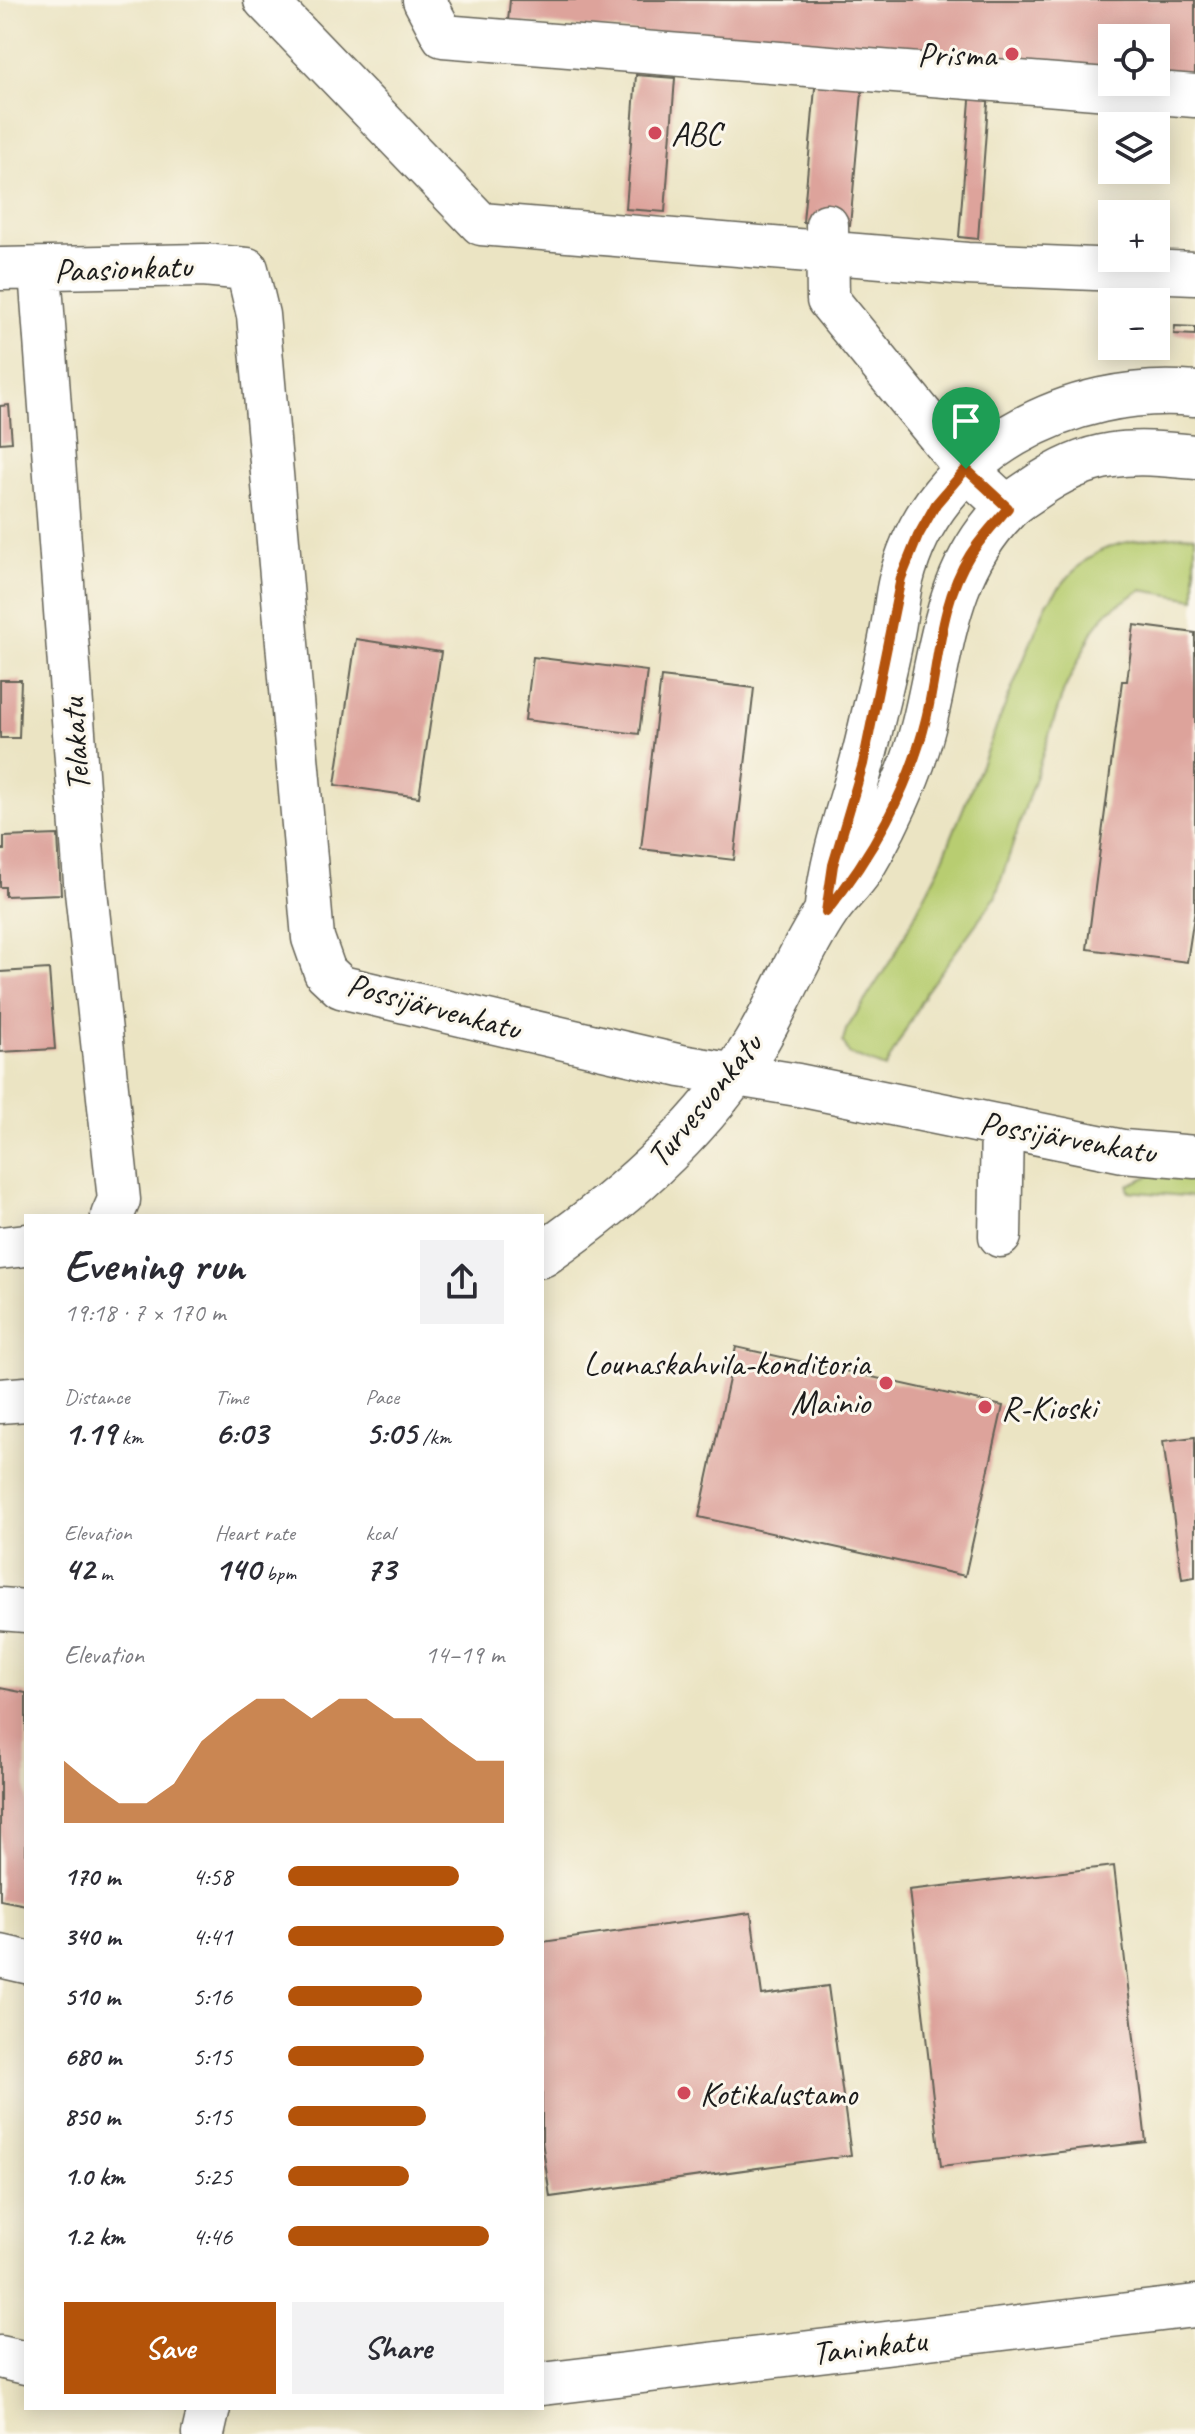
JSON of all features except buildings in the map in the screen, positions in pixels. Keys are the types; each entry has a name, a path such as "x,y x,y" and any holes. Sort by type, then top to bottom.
{"main road":[{"name":"Turvesuonkatu","path":"826,912 833,865 863,764 901,578 918,536 936,504 966,469 1024,427 1076,404 1141,393 1195,394"},
{"name":"Turvesuonkatu","path":"544,1254 592,1221 679,1139 733,1074 770,1018 826,912 860,870 907,778 926,720 940,643 956,585 969,557 1008,508 1073,464 1112,452 1195,457"},
{"path":"0,1401 24,1399"}],"street":[{"path":"265,0 481,224 827,238 967,264 1195,273"},
{"path":"424,0 443,36 1195,96"},
{"path":"827,238 828,300 966,469 1008,508"},
{"name":"Paasionkatu","path":"20,270 203,265 247,269"},
{"name":"Possijärvenkatu","path":"247,269 258,315 313,938 325,972 341,987 665,1062 1123,1151 1195,1157"},
{"name":"Telakatu","path":"20,270 119,1200 113,1214"},
{"path":"1000,1236 1002,1126"},
{"path":"0,1248 24,1245"},
{"path":"0,1609 24,1611"},
{"path":"0,1956 24,1962"},
{"name":"Taninkatu","path":"544,2384 1195,2306"},
{"path":"0,2357 24,2363"},
{"path":"203,2434 209,2410"}],"green space":[{"path":"1195,536 1195,599 1141,590 1107,612 1094,629 1064,690 995,898 926,992 885,1068 849,1054 843,1042 846,1030 895,954 939,868 1046,605 1077,568 1104,549 1137,540"},
{"path":"1151,1175 1195,1178 1195,1197 1128,1191 1128,1185"}],"place":[{"name":"Prisma","path":"1012,54"},
{"name":"ABC","path":"655,133"},
{"name":"Lounaskahvila-konditoria Mainio","path":"886,1383"},
{"name":"R-Kioski","path":"985,1407"},
{"name":"Kotikalustamo","path":"684,2093"}],"route":[{"path":"966,469 1008,508 969,557 956,585 940,643 926,720 907,778 860,870 826,912 833,865 863,764 901,578 918,536 936,504 966,469"}]}
